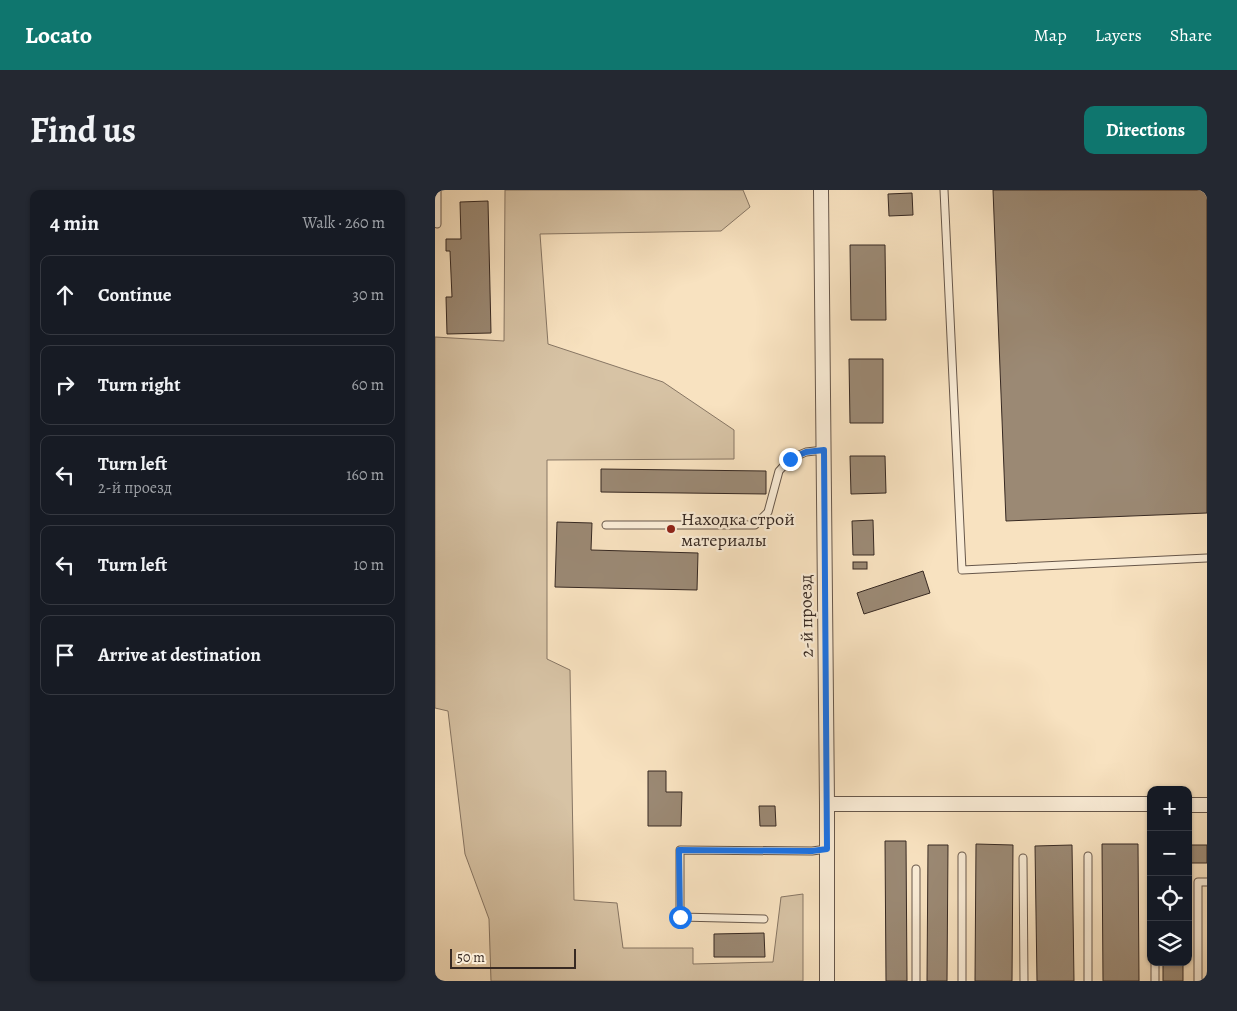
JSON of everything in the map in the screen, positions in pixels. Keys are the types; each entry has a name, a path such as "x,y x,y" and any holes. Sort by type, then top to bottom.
{"street":[{"name":"2-й проезд","path":"821,190 827,981"},
{"path":"827,804 1147,804"},
{"path":"1192,805 1207,805"}],"lane":[{"path":"437,190 437,224"},
{"path":"944,190 962,570 1207,558"},
{"path":"606,525 755,525 768,512 779,471 790,459 806,452 824,450"},
{"path":"764,919 680,917 679,850 812,851 827,849"},
{"path":"962,856 962,981"},
{"path":"1088,856 1088,981"},
{"path":"1023,858 1024,981"},
{"path":"916,869 916,981"},
{"path":"1198,981 1198,882 1207,882"},
{"path":"1155,966 1155,981"}],"shaded area":[{"path":"505,190 743,190 750,207 721,231 540,234 548,344 663,382 734,430 734,459 547,460 547,659 570,670 574,900 617,903 623,948 693,948 693,964 773,962 781,897 803,894 803,981 491,981 489,919 465,854 448,711 435,708 435,337 504,341"}],"building":[{"path":"993,190 1207,190 1207,513 1006,521"},
{"path":"912,193 913,215 889,216 888,194"},
{"path":"488,201 491,333 447,334 446,297 452,297 450,251 446,251 446,239 461,239 460,202"},
{"path":"850,245 885,245 886,320 851,320"},
{"path":"849,359 883,359 883,423 850,423"},
{"path":"850,456 885,456 886,493 851,494"},
{"path":"601,469 766,471 766,494 601,492"},
{"path":"873,520 874,555 853,555 852,521"},
{"path":"557,522 592,523 591,550 698,553 697,590 555,587"},
{"path":"853,562 867,562 867,569 853,569"},
{"path":"923,571 930,593 864,614 857,593"},
{"path":"648,771 666,771 666,792 682,792 681,826 648,826"},
{"path":"759,806 775,806 776,826 760,826"},
{"path":"885,841 906,841 907,981 886,981"},
{"path":"976,844 1013,845 1012,981 975,981"},
{"path":"1102,844 1138,844 1139,981 1103,981"},
{"path":"928,845 948,845 947,981 927,981"},
{"path":"1072,845 1074,981 1037,981 1035,846"},
{"path":"1192,845 1207,845 1207,863 1192,863"},
{"path":"764,933 765,957 714,957 714,934"},
{"path":"1163,966 1183,966 1183,981 1163,981"}],"place":[{"name":"Находка строй материалы","path":"671,529"}],"route":[{"path":"680,917 679,850 812,851 827,849 824,450 806,452 790,459"}]}
